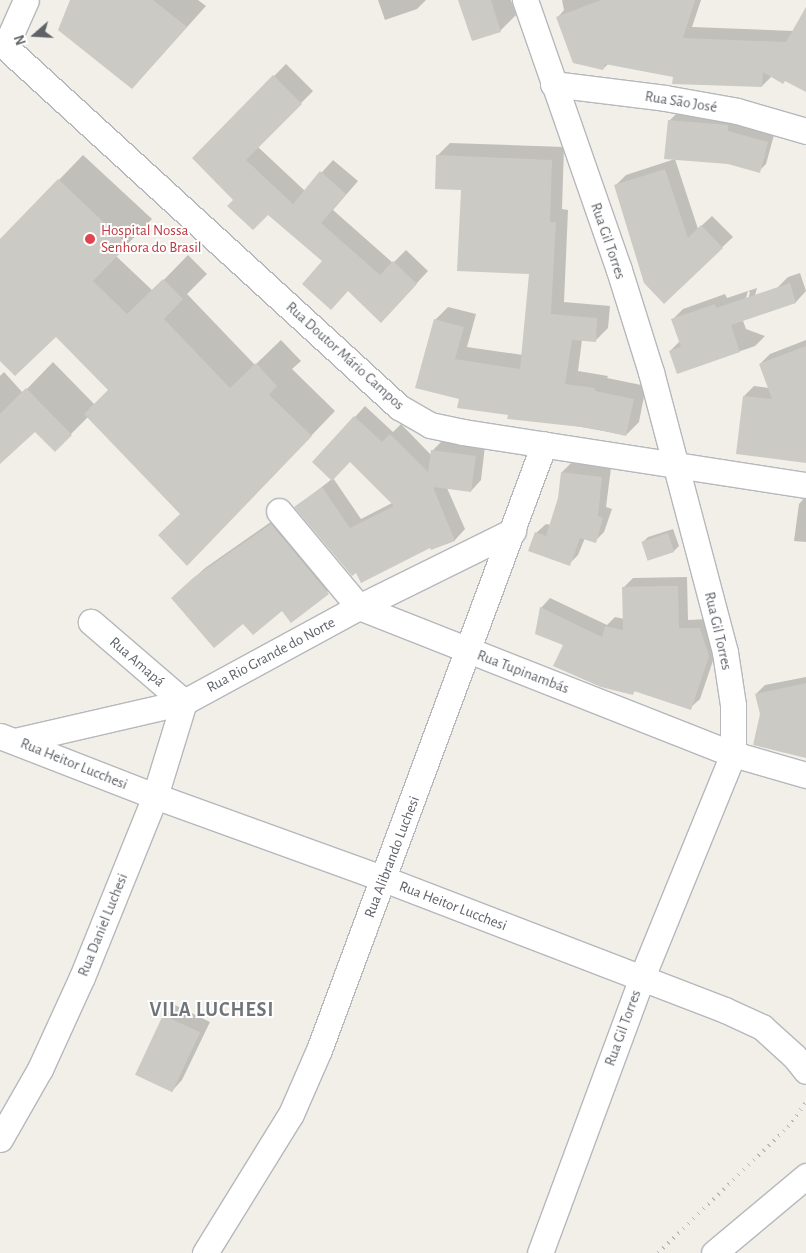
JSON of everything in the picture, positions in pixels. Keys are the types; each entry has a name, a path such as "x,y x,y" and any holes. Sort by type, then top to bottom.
{"street":[{"path":"2,45 26,0"},
{"name":"Rua Gil Torres","path":"525,0 619,270 651,372 674,466 725,652 733,706 733,754 641,980 540,1253"},
{"name":"Rua Doutor Mário Campos","path":"2,45 399,407 430,424 463,432 806,485"},
{"name":"Rua São José","path":"553,84 665,98 737,111 806,131"},
{"name":"Rua Alibrando Luchesi","path":"205,1253 290,1114 319,1050 544,444"},
{"name":"Rua Tupinambás","path":"280,511 359,607 733,754 806,776"},
{"name":"Rua Rio Grande do Norte","path":"7,738 184,702 359,607 513,531"},
{"name":"Rua Amapá","path":"91,622 184,702"},
{"name":"Rua Daniel Luchesi","path":"0,1139 40,1069 82,977 155,796 184,702"},
{"name":"Rua Heitor Lucchesi","path":"7,738 155,796 384,879 641,980 725,1010 762,1027 794,1056 806,1071"},
{"path":"714,1253 806,1176"}],"building":[{"path":"70,0 153,0 187,27 132,89 58,30"},
{"path":"458,0 491,0 501,32 472,41"},
{"path":"601,0 695,0 683,38 786,42 806,7 806,92 785,81 783,84 763,72 762,87 672,84 673,77 605,64 603,70 573,63 556,17"},
{"path":"273,75 302,104 246,160 293,204 320,171 346,194 321,223 380,275 393,261 417,284 381,323 348,291 331,310 302,284 322,261 268,215 253,230 227,206 233,200 192,158"},
{"path":"668,120 728,125 728,131 768,142 760,173 728,164 664,159"},
{"path":"436,155 552,160 550,222 556,222 551,314 597,318 596,342 572,340 565,384 595,388 595,391 634,399 626,436 590,428 507,419 508,415 457,408 459,399 415,388 434,319 464,327 455,359 520,369 529,274 457,271 461,190 435,189"},
{"path":"665,169 688,238 701,225 723,248 664,304 644,283 614,185"},
{"path":"58,179 128,245 93,281 127,314 163,279 183,299 164,319 230,388 256,363 277,386 269,395 312,436 187,566 158,535 180,514 84,414 108,390 56,337 15,376 0,361 0,239"},
{"path":"790,283 796,303 731,325 740,352 677,374 669,351 681,347 671,319 715,304 716,308"},
{"path":"806,346 806,463 736,454 743,396 772,399 759,364"},
{"path":"26,388 72,435 55,452 35,432 0,464 0,414"},
{"path":"354,416 382,442 390,434 428,472 431,450 476,456 471,492 433,487 455,541 431,550 430,548 361,583 356,573 352,576 294,507 322,487 350,528 394,506 350,462 332,481 312,462"},
{"path":"561,472 602,477 598,516 603,518 596,543 580,538 570,566 528,551 535,532 546,536 558,498"},
{"path":"271,524 329,594 291,623 282,611 253,635 243,624 214,648 171,598 193,578"},
{"path":"668,533 674,552 648,561 641,542"},
{"path":"678,586 679,628 700,628 709,656 691,710 634,691 633,695 601,687 553,666 563,645 535,634 540,607 602,637 605,626 623,630 622,587"},
{"path":"806,683 806,758 753,745 760,714 755,694"},
{"path":"163,1015 200,1032 172,1092 135,1075"}],"railway":[{"path":"658,1253 788,1127 806,1102"}],"place":[{"name":"Hospital Nossa Senhora do Brasil","path":"90,239"}],"district":[{"name":"VILA LUCHESI","path":"212,1010"}]}
